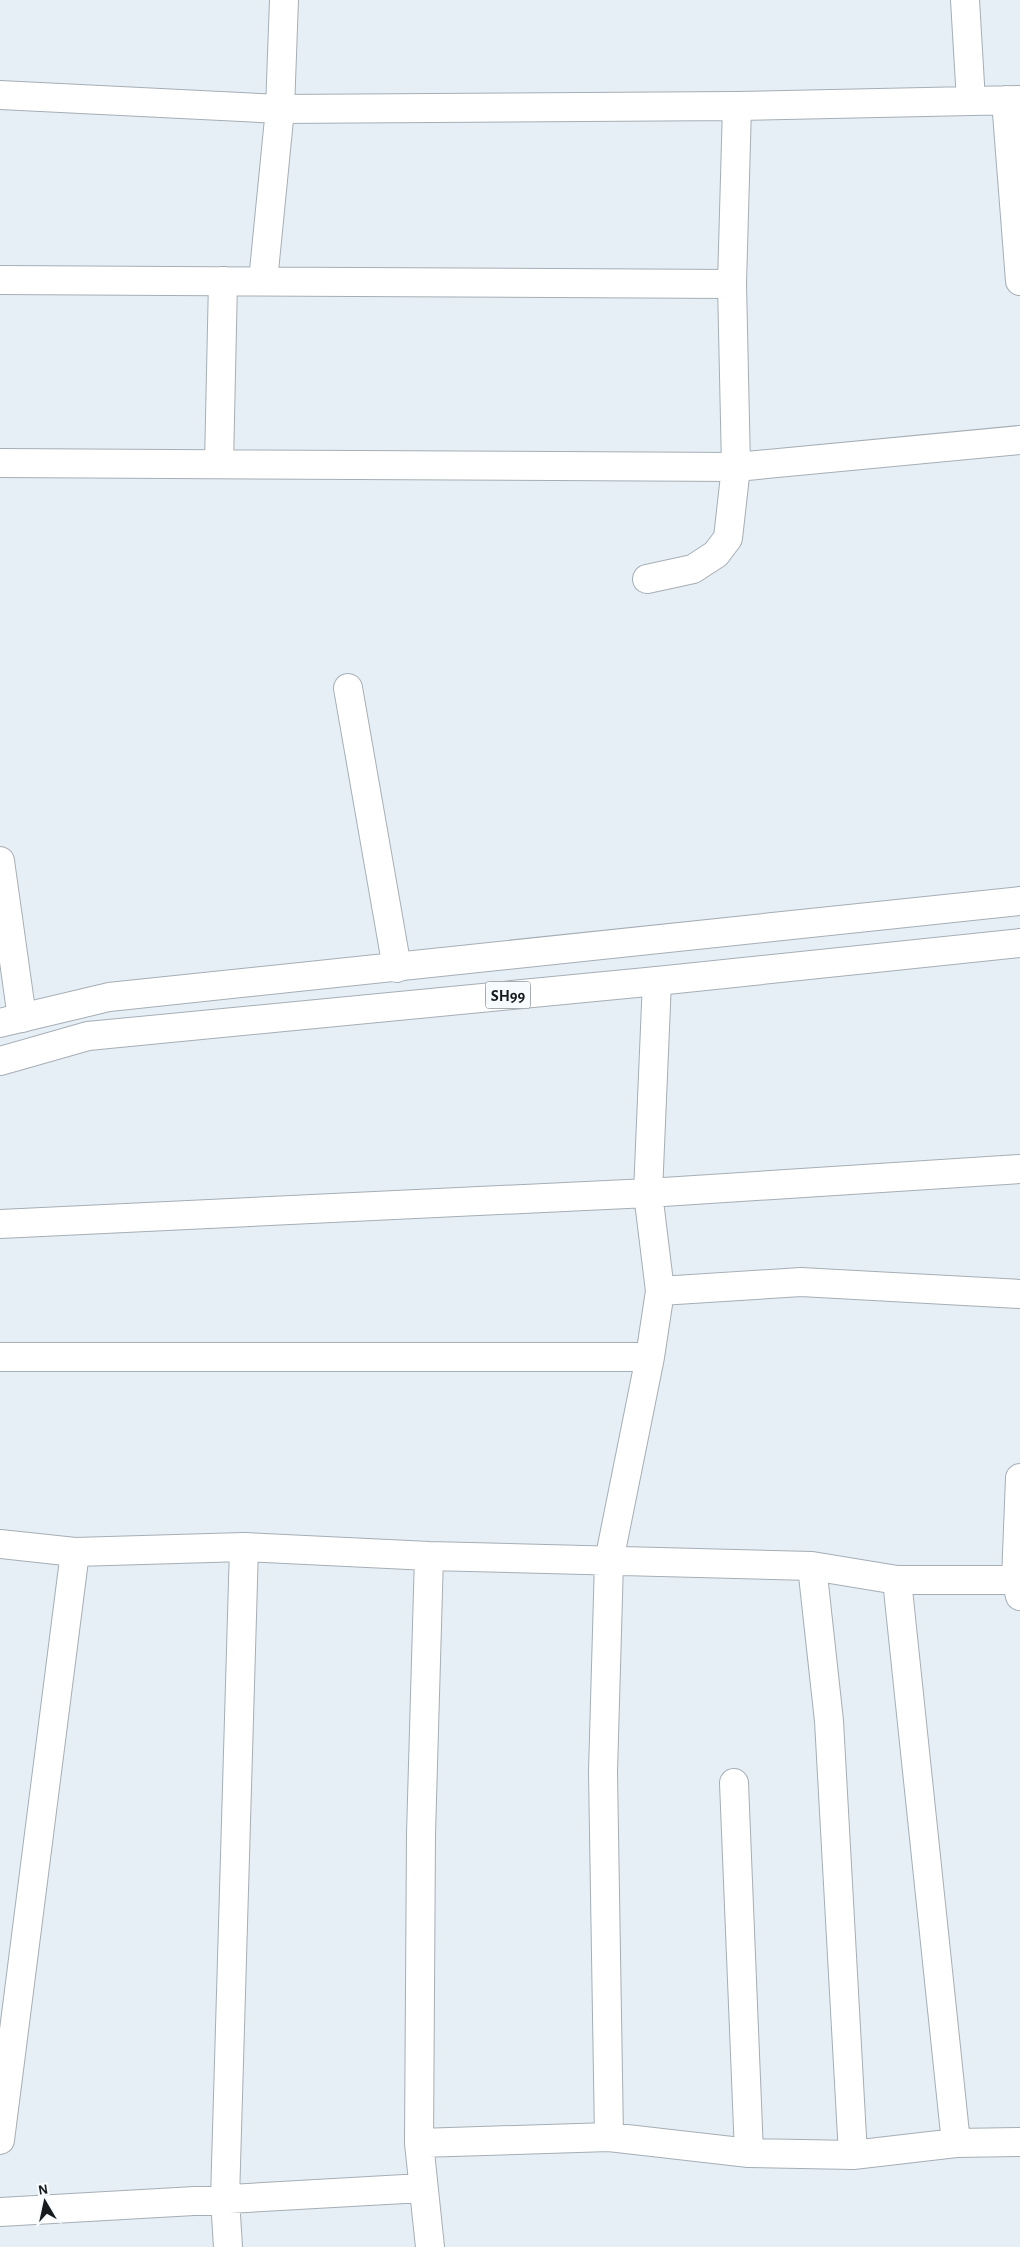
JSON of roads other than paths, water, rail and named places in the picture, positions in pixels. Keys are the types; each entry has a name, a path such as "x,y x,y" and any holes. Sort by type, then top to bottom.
{"street":[{"path":"263,281 280,109 284,0"},
{"path":"965,0 971,101"},
{"path":"0,95 280,109 738,106 1013,100 1020,281"},
{"path":"647,579 693,569 716,554 728,538 736,467 732,284 738,106"},
{"path":"0,280 732,284"},
{"path":"219,464 223,281"},
{"path":"0,463 736,467 1020,440"},
{"path":"348,688 398,968"},
{"path":"0,861 11,1020"},
{"name":"SH99","path":"11,1020 109,997 1020,901"},
{"name":"SH99","path":"0,1061 88,1036 657,981 1020,943"},
{"path":"609,2137 603,1772 609,1561 650,1357 660,1291 648,1193 657,981"},
{"path":"0,1224 648,1193 1020,1169"},
{"path":"660,1291 801,1282 1020,1294"},
{"path":"0,1357 650,1357"},
{"path":"0,1544 75,1552 244,1548 429,1556 812,1566 897,1580 1019,1585 1020,1478"},
{"path":"228,2247 225,2199 244,1548"},
{"path":"0,2140 75,1552"},
{"path":"429,1556 421,1834 419,2143 422,2188 430,2247"},
{"path":"812,1566 829,1721 853,2155"},
{"path":"897,1580 956,2142"},
{"path":"734,1783 749,2153"},
{"path":"419,2143 609,2137 749,2153 853,2155 956,2142 1020,2142"},
{"path":"0,2212 422,2188"}]}
